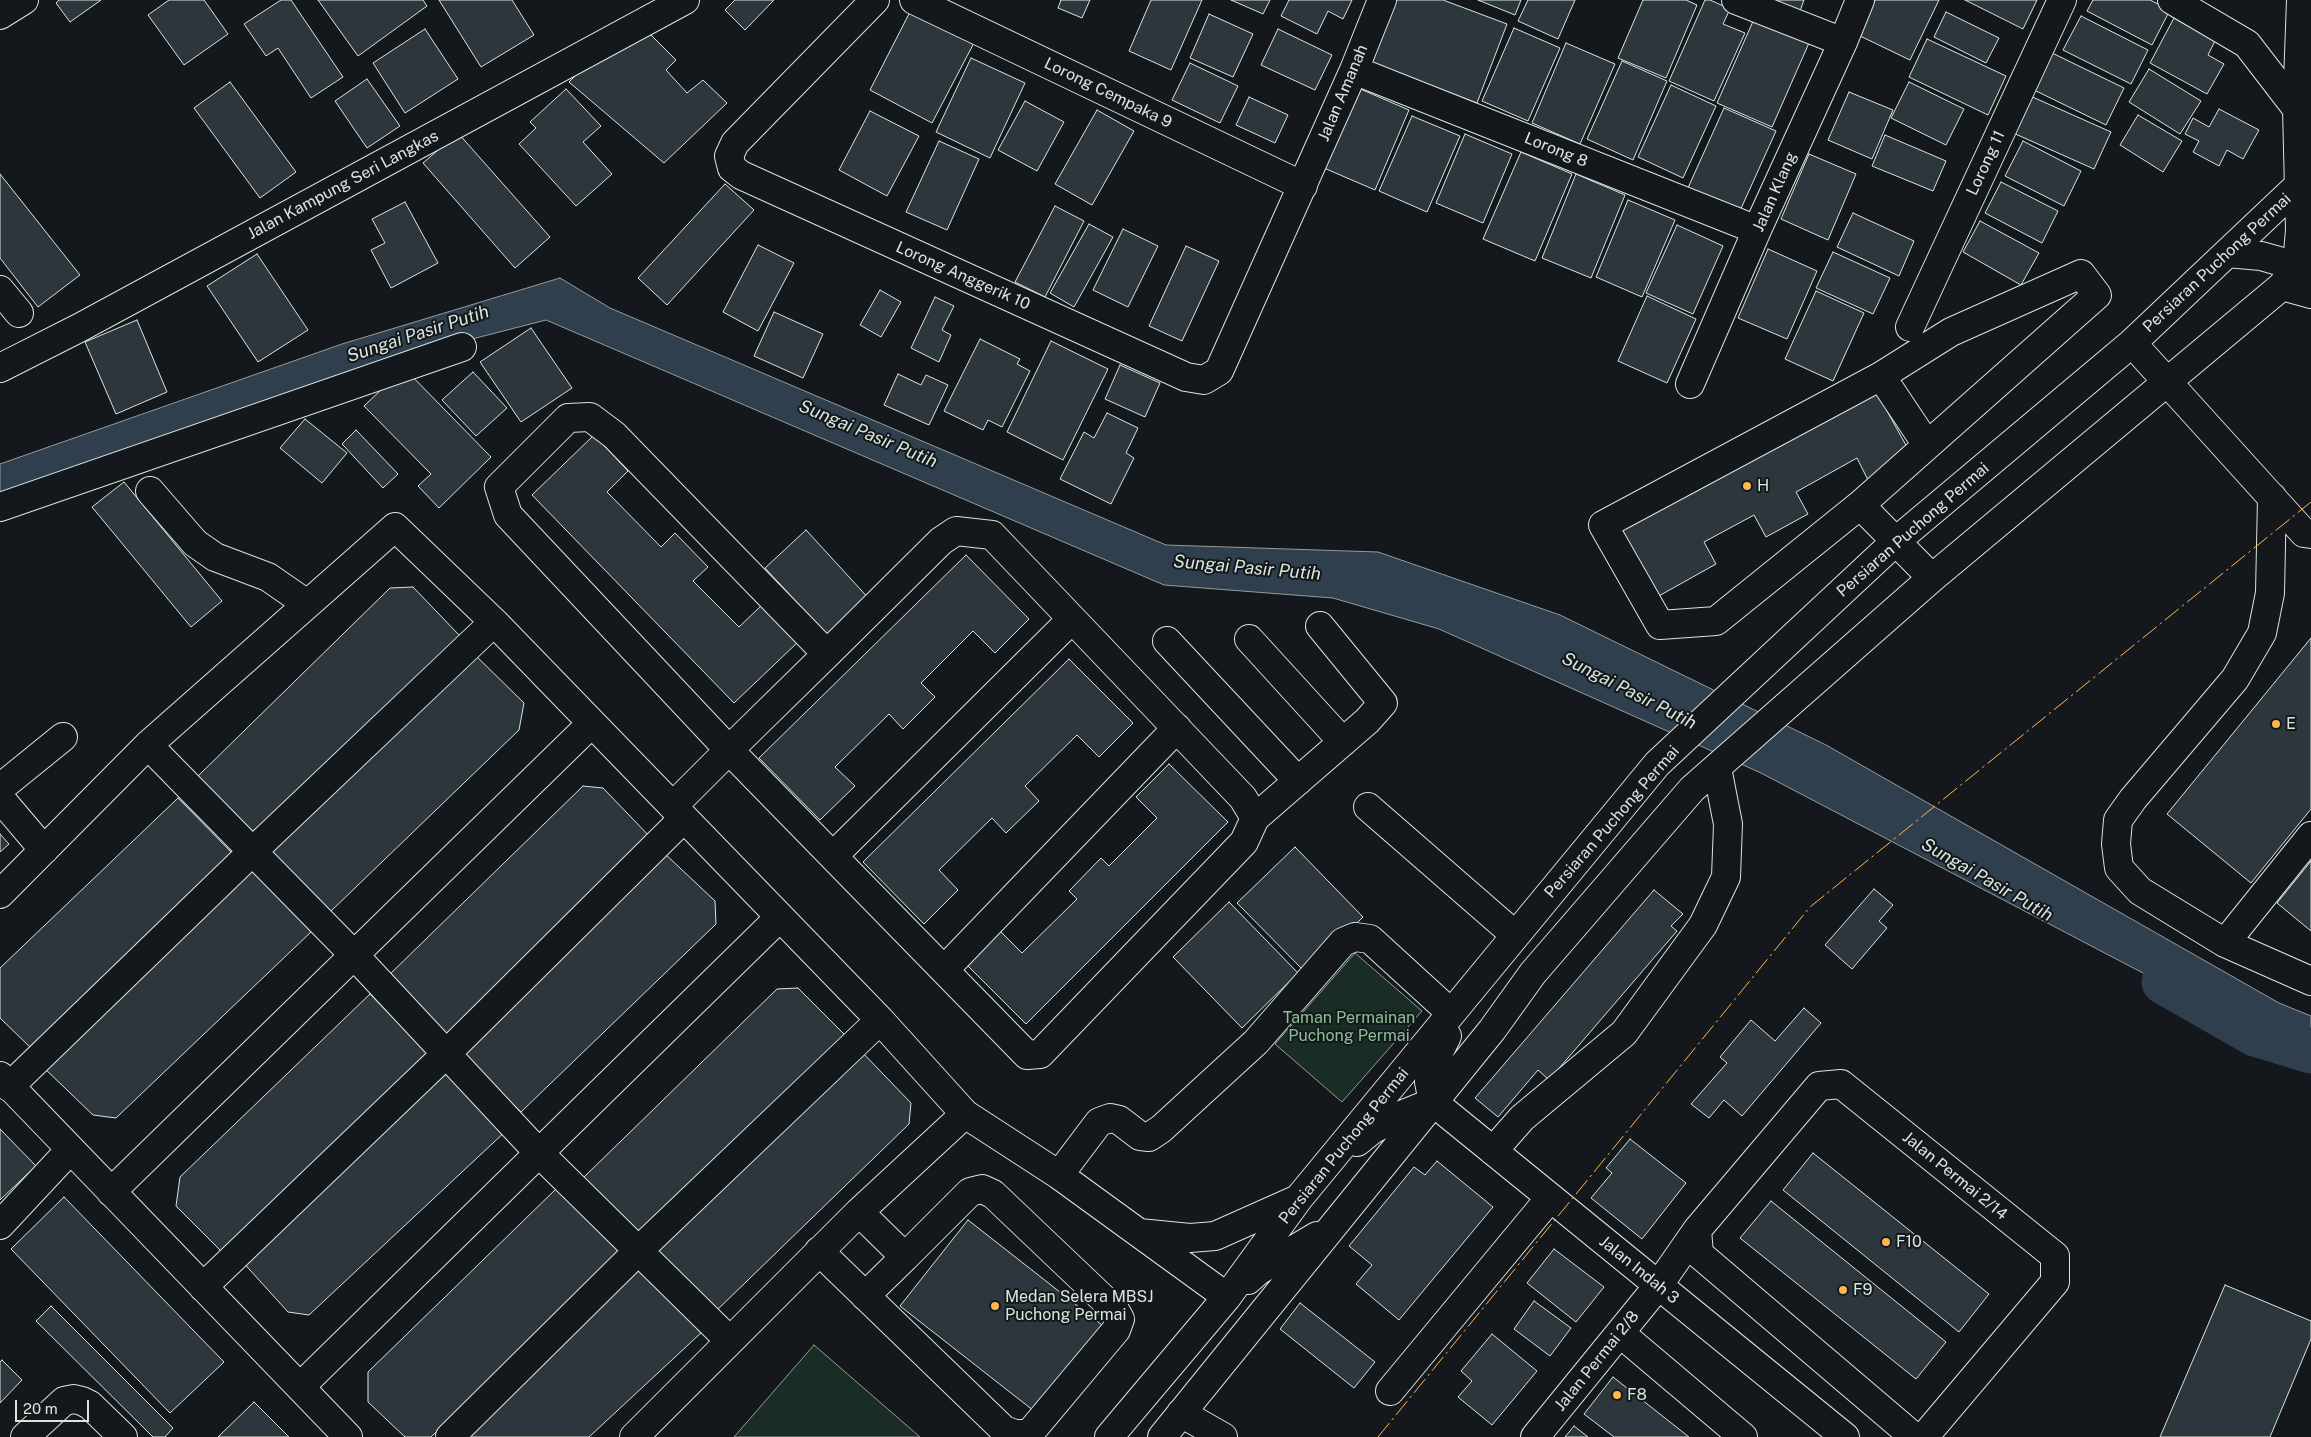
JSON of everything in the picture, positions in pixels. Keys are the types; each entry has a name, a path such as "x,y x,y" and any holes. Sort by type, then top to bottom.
{"street":[{"path":"0,15 24,0"},
{"name":"Jalan Kampung Seri Langkas","path":"0,368 79,328 684,0"},
{"name":"Lorong Anggerik 10","path":"875,0 735,143 729,156 732,168 740,176 1186,377 1204,380 1219,371 1303,186"},
{"name":"Lorong Cempaka 9","path":"914,0 1303,186"},
{"name":"Jalan Amanah","path":"1303,186 1354,70 1382,0"},
{"path":"1736,0 1843,42"},
{"name":"Jalan Klang","path":"1690,384 1860,0"},
{"name":"Lorong 11","path":"1910,327 2062,0"},
{"path":"2172,0 2247,44 2297,109"},
{"path":"2298,186 2297,109 2300,0"},
{"name":"Lorong 8","path":"1354,70 1757,230"},
{"name":"Persiaran Puchong Permai","path":"1109,1437 1227,1297 1299,1198 1657,764 1895,542 2132,343 2298,186"},
{"name":"Persiaran Puchong Permai","path":"2297,273 2300,230 2298,186"},
{"path":"2227,253 2261,256 2297,273 2311,294"},
{"path":"1162,1437 1492,1030 1533,973 1692,789 1932,578 2297,273"},
{"path":"2081,274 2097,295 1927,445 1860,505 1716,622 1660,625 1604,525 1881,376 1951,332 2081,274"},
{"path":"0,290 19,313"},
{"path":"2132,343 2272,497 2308,533"},
{"path":"0,507 462,347"},
{"path":"1881,376 1927,445"},
{"path":"827,654 614,435 590,416 568,418 499,487 508,516 729,750 1027,1055 1040,1054 1244,842 1255,818 1367,721 1383,703 1320,626"},
{"path":"150,491 195,543 215,557 268,577 307,604"},
{"path":"2272,497 2270,593 2262,633 2235,680 2133,799 2118,820 2116,844 2120,868 2140,891 2225,943 2311,981"},
{"path":"1860,505 1932,578"},
{"path":"0,894 148,745 394,527 494,622 880,1020 965,1114 1059,1175 1227,1297"},
{"path":"203,1287 446,1054 678,812 729,750 941,541 956,531 992,535 1244,798 1255,818"},
{"path":"833,856 1072,619"},
{"path":"348,1437 4,1081 252,852 494,622"},
{"path":"1249,639 1343,742"},
{"path":"1166,641 1298,781"},
{"path":"111,1192 592,723"},
{"path":"944,970 1177,728"},
{"path":"0,788 63,737"},
{"path":"148,745 354,955 538,1152 730,1341"},
{"path":"1493,1152 1522,1118 1624,1033 1703,925 1726,877 1728,824 1720,764"},
{"path":"0,798 44,850"},
{"path":"1368,807 1515,935"},
{"path":"2225,943 2311,836"},
{"path":"300,1387 780,917"},
{"path":"1059,1175 1099,1122 1110,1118 1119,1120 1140,1136 1149,1137 1161,1129 1256,1042 1343,942 1355,937 1370,940 1451,1013"},
{"path":"1433,1102 1429,1082 1430,1070 1439,1049 1475,984"},
{"path":"450,1437 638,1251 880,1020"},
{"name":"Jalan Permai 2/14","path":"1658,1286 1696,1230 1819,1086 1841,1084 2054,1256 2056,1282 1924,1437"},
{"path":"1319,1175 1372,1130 1394,1118 1433,1102"},
{"name":"Jalan Indah 3","path":"1433,1102 1845,1437"},
{"path":"634,1437 819,1251 965,1114"},
{"path":"0,1225 70,1150"},
{"path":"819,1251 865,1296 1004,1430 1014,1434 1029,1434 1116,1330 1120,1319 1115,1310 993,1194 982,1189 970,1192 865,1296"},
{"path":"1138,1233 1190,1238 1215,1236 1299,1198"},
{"path":"1390,1391 1550,1198"},
{"path":"859,1212 905,1257"},
{"path":"1204,1386 1225,1324 1227,1297 1258,1271 1331,1228"},
{"path":"1696,1230 1699,1254 1914,1437"},
{"name":"Jalan Permai 2/8","path":"1536,1437 1658,1286"},
{"path":"1620,1333 1743,1437"},
{"path":"39,1432 64,1401 82,1400 90,1405 123,1437"},
{"path":"1181,1413 1223,1437"}],"green space":[{"name":"Taman Permainan Puchong Permai","path":"1355,953 1422,1011 1342,1102 1275,1044"},
{"path":"814,1345 920,1437 734,1437"}],"water":[{"path":"560,278 610,308 1166,545 1378,552 1560,615 1826,745 2279,1003 2311,1016 2311,1061 1761,773 1439,629 1333,598 1164,585 546,320 476,338 0,503 0,464 342,344"}],"building":[{"path":"59,0 101,0 70,22 56,3"},
{"path":"169,0 204,0 228,34 184,65 148,15"},
{"path":"281,0 291,0 343,77 311,98 278,48 266,56 244,24"},
{"path":"318,0 423,0 427,6 358,56"},
{"path":"439,0 512,0 534,35 481,67"},
{"path":"735,0 774,0 745,30 725,10"},
{"path":"1061,0 1090,0 1082,18 1058,8"},
{"path":"1151,0 1202,0 1171,70 1129,51"},
{"path":"1231,0 1270,0 1263,14"},
{"path":"1289,0 1352,0 1343,19 1328,11 1317,34 1281,16"},
{"path":"1394,0 1443,0 1507,24 1477,103 1370,62"},
{"path":"1478,0 1521,0 1515,15"},
{"path":"1528,0 1575,0 1558,39 1518,21"},
{"path":"1643,0 1686,0 1697,5 1666,78 1618,58"},
{"path":"1705,0 1710,0 1730,9 1723,24 1745,33 1714,101 1669,81"},
{"path":"1774,0 1804,0 1800,11"},
{"path":"1875,0 1939,0 1910,60 1858,35"},
{"path":"1965,0 2037,0 2023,29"},
{"path":"2093,0 2150,0 2170,10 2152,45 2087,11"},
{"path":"912,8 975,41 932,123 870,90"},
{"path":"1946,12 1999,38 1986,63 1934,37"},
{"path":"1209,14 1253,34 1233,77 1190,58"},
{"path":"2081,16 2148,50 2131,84 2063,50"},
{"path":"2174,18 2215,41 2208,55 2224,64 2207,94 2150,63"},
{"path":"1754,19 1809,43 1772,127 1717,103"},
{"path":"643,27 676,60 666,70 687,93 703,80 727,103 664,163 569,82 593,58"},
{"path":"1514,28 1560,48 1528,121 1482,101"},
{"path":"425,29 458,79 405,113 373,63"},
{"path":"1278,29 1332,55 1315,90 1261,65"},
{"path":"1927,39 2006,76 1988,115 1909,77"},
{"path":"1566,43 1615,64 1580,144 1532,123"},
{"path":"2048,51 2124,88 2106,125 2030,88"},
{"path":"971,58 1025,83 990,158 936,132"},
{"path":"1622,61 1667,81 1633,160 1587,139"},
{"path":"1190,63 1238,86 1220,123 1172,100"},
{"path":"2149,69 2201,101 2180,134 2129,102"},
{"path":"367,79 400,126 367,148 335,101"},
{"path":"230,82 296,172 260,198 194,108"},
{"path":"1909,82 1964,109 1946,145 1891,118"},
{"path":"1671,85 1716,106 1683,178 1638,157"},
{"path":"1358,88 1409,110 1375,190 1324,168"},
{"path":"566,89 601,126 583,142 612,174 576,206 519,144 536,128 530,122"},
{"path":"1849,92 1893,110 1872,159 1828,140"},
{"path":"2028,95 2111,132 2094,169 2011,132"},
{"path":"1249,97 1288,115 1275,143 1236,125"},
{"path":"1025,101 1064,122 1037,171 998,150"},
{"path":"1724,108 1776,131 1739,213 1687,190"},
{"path":"2219,109 2259,130 2243,159 2227,150 2219,166 2193,152 2199,141 2185,134 2193,118 2209,127"},
{"path":"1097,110 1134,131 1092,205 1055,184"},
{"path":"870,111 919,136 887,196 839,170"},
{"path":"2138,115 2182,141 2163,172 2120,145"},
{"path":"1412,116 1460,136 1427,212 1379,191"},
{"path":"458,133 550,237 515,268 423,163"},
{"path":"1465,134 1512,154 1483,223 1436,203"},
{"path":"1885,135 1946,161 1933,191 1872,166"},
{"path":"939,141 979,159 947,230 906,212"},
{"path":"2023,141 2081,171 2064,206 2005,176"},
{"path":"1521,152 1572,174 1535,261 1483,239"},
{"path":"1809,154 1856,174 1828,240 1781,219"},
{"path":"0,174 80,275 38,307 0,258"},
{"path":"1576,174 1625,195 1591,278 1542,258"},
{"path":"2001,182 2058,211 2042,243 1985,213"},
{"path":"725,184 754,210 667,305 638,278"},
{"path":"1628,200 1675,220 1642,297 1596,277"},
{"path":"405,202 438,263 391,288 371,250 385,243 372,219"},
{"path":"1055,206 1084,221 1045,297 1015,282"},
{"path":"1853,213 1914,241 1899,276 1837,247"},
{"path":"1980,221 2039,253 2021,285 1963,252"},
{"path":"1089,224 1113,237 1074,307 1050,293"},
{"path":"1677,225 1723,246 1693,314 1646,293"},
{"path":"1123,229 1158,246 1128,307 1093,290"},
{"path":"758,245 794,263 758,331 723,312"},
{"path":"1186,246 1219,261 1182,341 1149,326"},
{"path":"1768,249 1817,271 1787,339 1738,318"},
{"path":"1833,252 1890,278 1873,314 1816,288"},
{"path":"257,254 308,330 258,362 207,286"},
{"path":"880,290 901,302 881,337 860,325"},
{"path":"1816,291 1864,313 1833,381 1785,359"},
{"path":"1647,296 1696,319 1667,383 1618,361"},
{"path":"935,297 954,306 942,330 951,335 939,362 911,348"},
{"path":"774,312 823,334 803,378 754,356"},
{"path":"137,320 167,392 116,414 85,342"},
{"path":"531,328 572,388 521,422 480,362"},
{"path":"980,339 1020,359 1017,364 1030,371 1002,427 988,420 983,430 944,411"},
{"path":"1051,341 1108,369 1063,460 1007,432"},
{"path":"1120,365 1160,383 1145,417 1105,399"},
{"path":"404,368 491,457 439,508 418,486 431,474 364,406"},
{"path":"473,372 507,408 476,436 442,400"},
{"path":"898,374 921,385 926,375 948,385 929,425 884,405"},
{"name":"H","path":"1872,384 1912,456 1868,480 1857,458 1796,492 1808,514 1766,537 1754,515 1704,542 1716,564 1657,597 1617,524"},
{"path":"1107,413 1138,428 1126,453 1134,458 1111,504 1060,479 1084,432 1094,438"},
{"path":"305,419 347,453 322,483 280,448"},
{"path":"356,430 398,474 383,488 342,444"},
{"path":"594,435 628,471 607,492 661,547 675,533 708,567 693,581 739,627 762,605 798,642 734,703 532,495"},
{"path":"124,482 222,601 191,627 92,507"},
{"path":"806,530 872,602 831,639 765,568"},
{"path":"966,555 1029,619 995,653 973,631 921,683 935,697 903,729 889,714 835,767 855,786 820,820 759,758"},
{"path":"413,587 460,636 250,838 197,777 390,588"},
{"name":"E","path":"2311,638 2311,809 2251,883 2167,814"},
{"path":"471,651 524,703 519,730 329,913 265,852"},
{"path":"1069,659 1133,723 1099,757 1077,735 1025,786 1039,801 1006,833 992,818 939,870 958,890 924,924 863,862"},
{"path":"1169,764 1228,822 1026,1024 966,964 999,930 1022,953 1077,899 1069,891 1101,858 1109,866 1157,818 1136,797"},
{"path":"583,786 603,788 653,840 445,1039 387,977"},
{"path":"178,798 237,858 31,1048 0,1018 0,968"},
{"path":"0,834 9,844 0,852"},
{"path":"1295,847 1363,917 1306,973 1237,903"},
{"path":"663,852 715,901 716,924 521,1112 457,1049"},
{"path":"2311,861 2311,931 2277,903"},
{"path":"247,865 312,931 116,1118 93,1115 41,1065"},
{"path":"1874,889 1893,905 1879,921 1887,928 1852,969 1825,945"},
{"path":"1654,890 1683,914 1671,926 1677,931 1549,1080 1538,1070 1498,1117 1475,1098"},
{"path":"1229,902 1298,973 1242,1028 1173,957"},
{"path":"798,988 848,1038 638,1237 583,1178 777,989"},
{"path":"370,994 429,1055 225,1255 176,1206 180,1177"},
{"path":"1804,1008 1821,1023 1742,1116 1724,1100 1709,1118 1691,1104 1727,1063 1720,1057 1751,1020 1775,1041"},
{"path":"858,1048 911,1103 909,1124 715,1312 649,1247"},
{"path":"443,1064 508,1129 309,1315 288,1312 240,1259"},
{"path":"0,1129 36,1166 0,1200"},
{"path":"1630,1139 1686,1183 1642,1239 1591,1198 1612,1173 1606,1168"},
{"name":"F10","path":"1813,1153 1989,1294 1959,1332 1783,1190"},
{"path":"1437,1161 1493,1207 1399,1320 1356,1284 1372,1265 1349,1246 1414,1167 1425,1175"},
{"path":"558,1187 621,1252 431,1437 405,1437 368,1402 368,1372"},
{"path":"64,1197 224,1362 170,1413 11,1249"},
{"name":"F9","path":"1771,1201 1946,1342 1916,1379 1740,1238"},
{"path":"968,1220 1102,1325 1034,1411 900,1306"},
{"path":"1554,1249 1604,1287 1576,1322 1527,1283"},
{"path":"632,1263 702,1332 589,1437 459,1437"},
{"path":"2225,1285 2311,1321 2311,1339 2270,1437 2160,1437"},
{"path":"1534,1301 1571,1328 1550,1356 1514,1329"},
{"path":"1300,1303 1375,1362 1354,1388 1280,1329"},
{"path":"51,1306 173,1428 165,1437 153,1437 36,1321"},
{"path":"1492,1334 1537,1371 1492,1425 1458,1397 1472,1381 1461,1371"},
{"path":"2,1360 22,1380 0,1403 0,1362"},
{"name":"F8","path":"1613,1377 1689,1437 1614,1437 1584,1414"},
{"path":"254,1402 289,1437 218,1437"},
{"path":"1574,1426 1588,1437 1565,1437"}],"waterway":[{"name":"Sungai Pasir Putih","path":"2164,982 2255,1034 2311,1051"}],"power":[{"path":"1378,1437 1810,907 2311,502"}],"place":[{"name":"H","path":"1747,486"},
{"name":"E","path":"2276,724"},
{"name":"F10","path":"1886,1242"},
{"name":"F9","path":"1843,1290"},
{"name":"Medan Selera MBSJ Puchong Permai","path":"995,1306"},
{"name":"F8","path":"1617,1395"}]}
